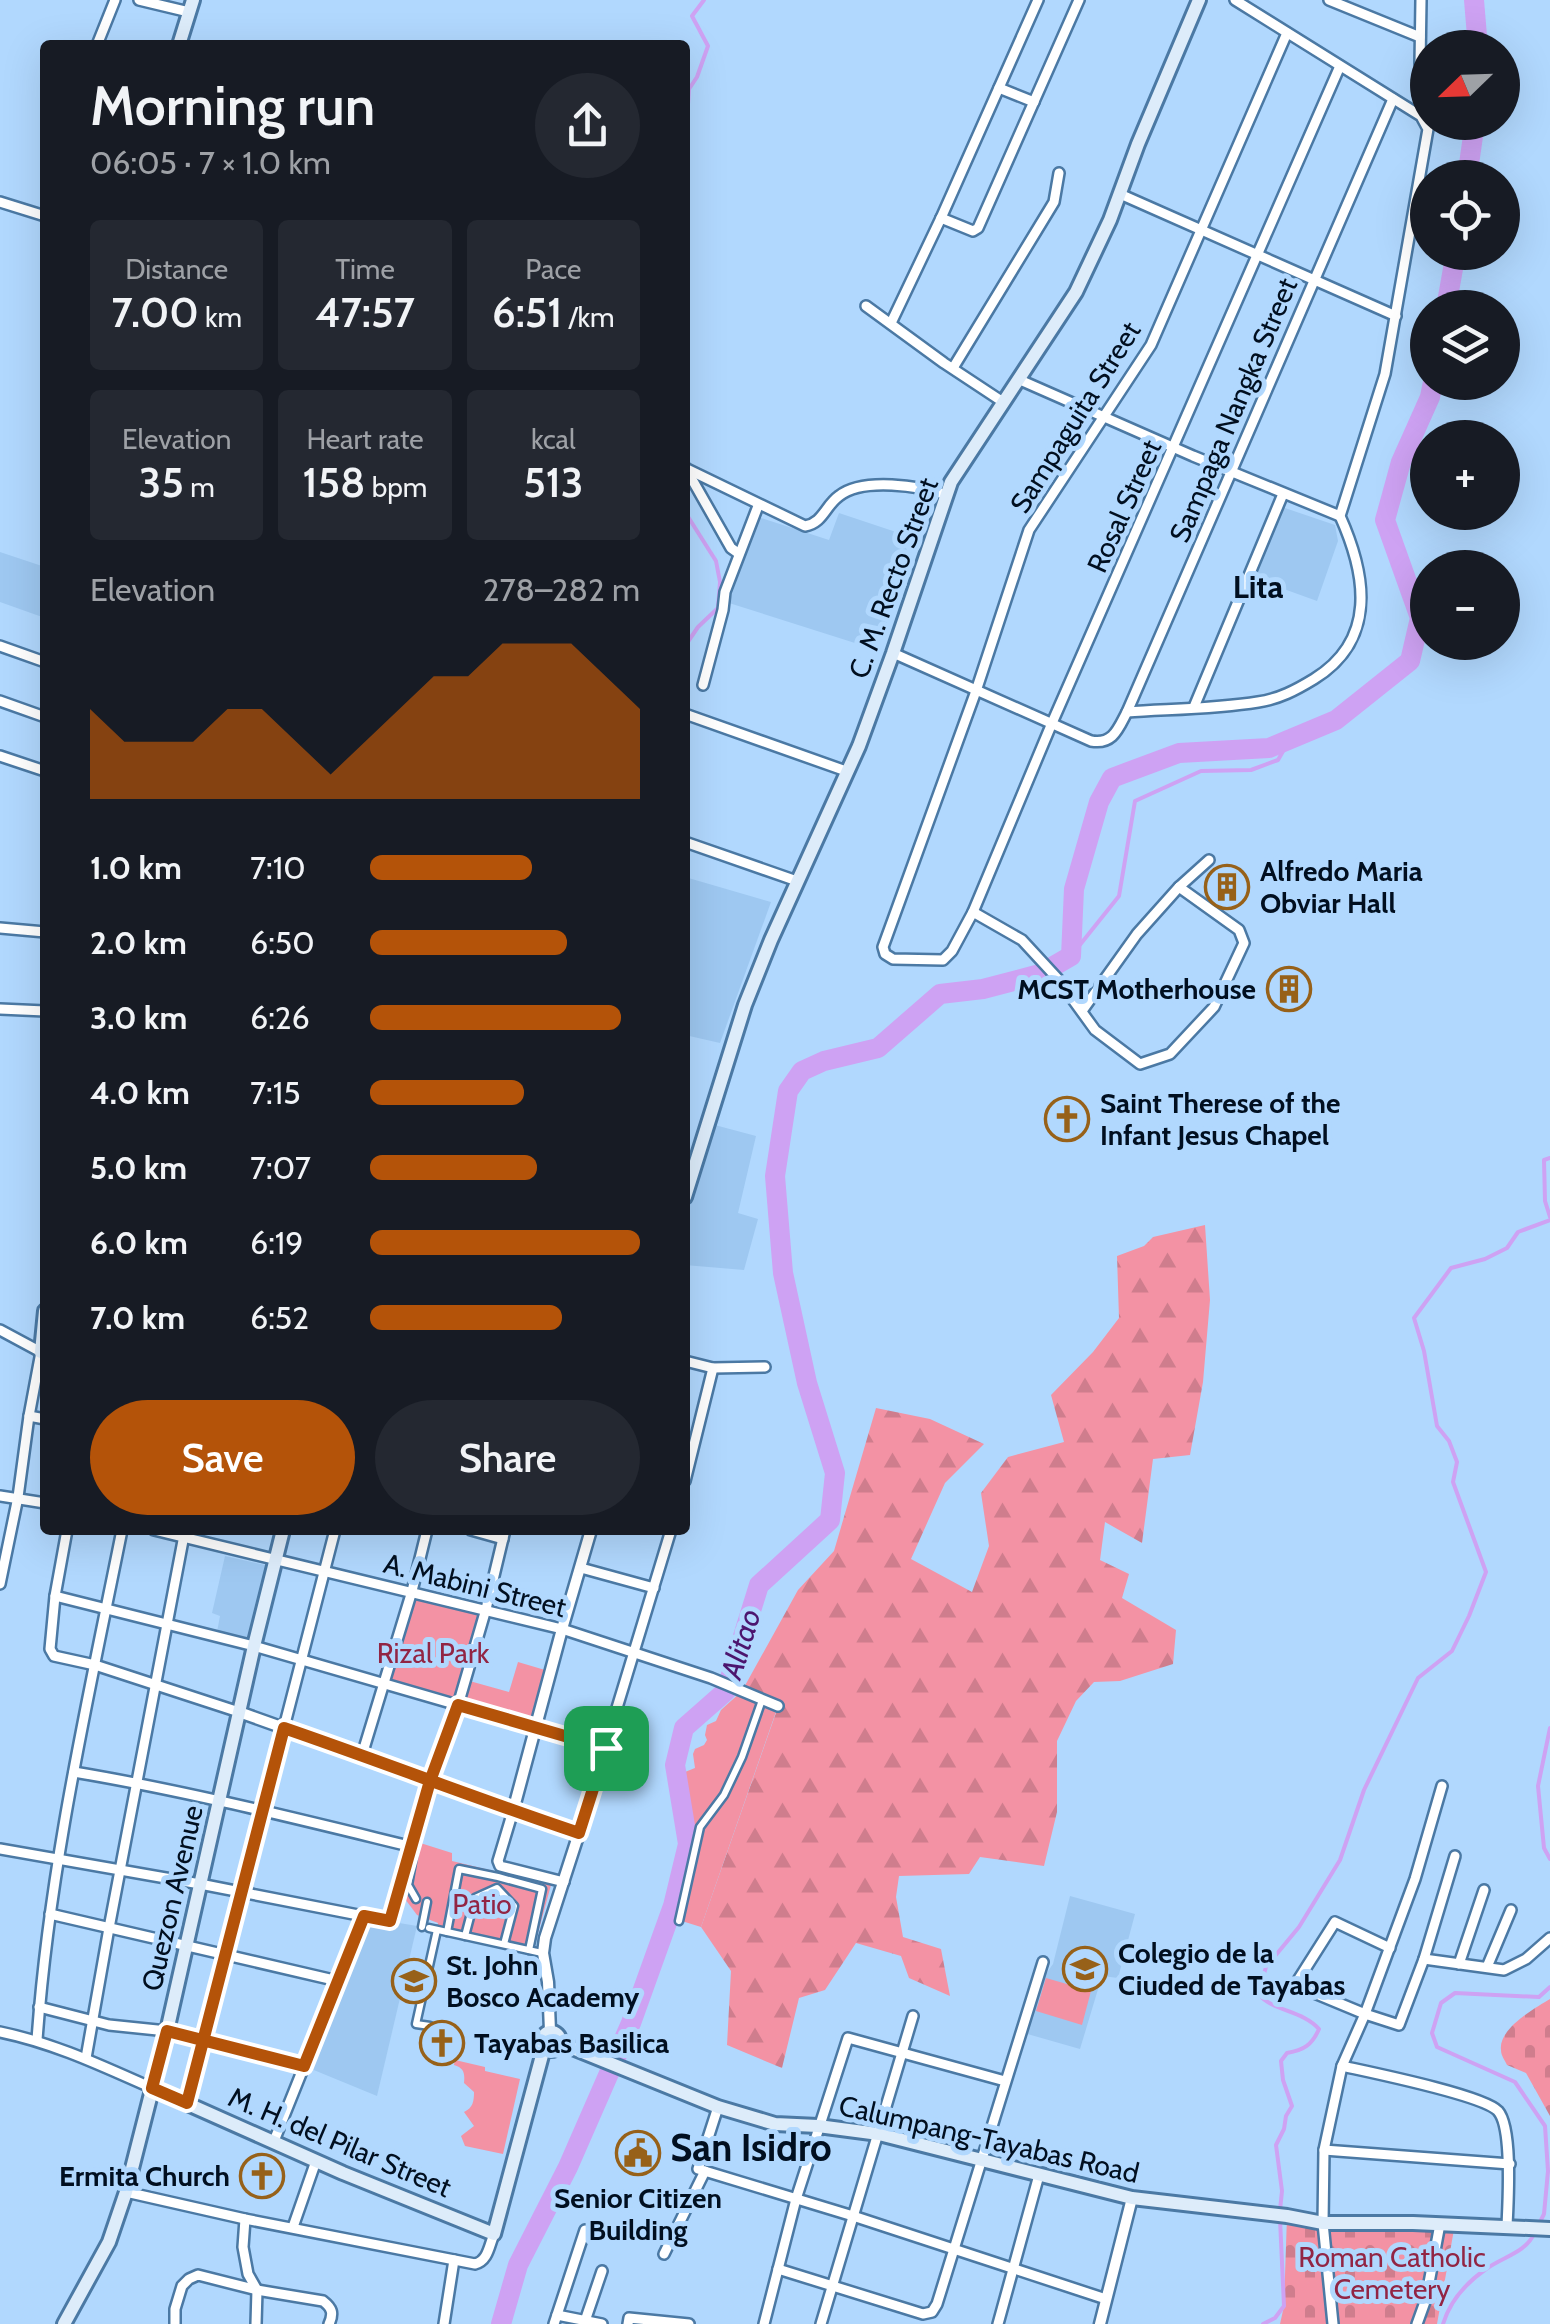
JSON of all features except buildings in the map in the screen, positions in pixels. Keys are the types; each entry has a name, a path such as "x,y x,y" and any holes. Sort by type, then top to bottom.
{"main road":[{"name":"C. M. Recto Street","path":"690,1181 746,1005 859,746 951,482 1076,292 1199,0"},
{"path":"181,40 191,6"},
{"name":"Quezon Avenue","path":"64,2324 109,2242 126,2192 282,1535"},
{"path":"494,2234 544,2048 541,2040 546,2033 558,2035 560,2044 554,2050 544,2048"},
{"name":"Calumpang-Tayabas Road","path":"560,2044 718,2107 775,2124 880,2134 1132,2198 1323,2223 1550,2230"},
{"name":"M. H. del Pilar Street","path":"152,2088 494,2234"}],"street":[{"path":"100,40 115,0"},
{"path":"139,0 191,6"},
{"path":"891,322 1038,0"},
{"path":"941,218 968,230 978,228 1078,0"},
{"path":"1128,712 1259,702 1289,694 1332,667 1355,636 1362,609 1358,572 1340,516 1385,374 1428,129 1421,116 1236,0"},
{"path":"1330,0 1410,34"},
{"path":"1420,0 1420,30"},
{"name":"Sampaguita Street","path":"944,960 893,959 885,954 883,946 976,691 1029,530 1151,345 1287,34"},
{"name":"Rosal Street","path":"944,960 973,912 1340,66"},
{"path":"999,88 1034,102"},
{"name":"Sampaga Nangka Street","path":"1052,723 1103,743 1113,737 1128,712 1393,99"},
{"path":"952,368 1054,202 1058,173"},
{"path":"1120,194 1396,316"},
{"path":"0,202 40,214"},
{"path":"866,306 1003,402"},
{"path":"1020,380 1340,516"},
{"path":"690,471 805,526 814,524 838,496 857,486 930,489 947,495"},
{"path":"690,477 731,548 738,553"},
{"path":"1194,707 1283,494"},
{"path":"703,685 724,610 725,592 758,506"},
{"path":"0,646 40,660"},
{"path":"893,653 1052,723"},
{"path":"0,702 40,715"},
{"path":"690,716 846,771"},
{"path":"0,756 40,769"},
{"path":"690,844 797,881"},
{"path":"1082,1011 1137,934 1179,887 1210,860"},
{"path":"973,912 1022,940 1095,1030 1140,1064 1170,1054 1214,1007 1244,943 1239,930 1179,887"},
{"path":"0,928 40,932"},
{"path":"0,1010 40,1010"},
{"path":"0,1330 40,1350"},
{"path":"690,1362 713,1368 765,1367"},
{"path":"0,1584 40,1366"},
{"path":"690,1461 713,1368"},
{"path":"29,1416 40,1418"},
{"path":"0,1496 40,1503"},
{"path":"66,1535 55,1596 51,1652 54,1656 156,1684 579,1833"},
{"path":"37,2040 50,1914 121,1535"},
{"path":"86,2058 184,1535"},
{"name":"A. Mabini Street","path":"187,1535 275,1561 562,1629 712,1678 778,1706"},
{"path":"187,2103 334,1535"},
{"path":"362,1755 426,1535"},
{"path":"0,1850 390,1921 430,1781 458,1705 504,1535"},
{"path":"497,1888 501,1871 498,1861 590,1535"},
{"path":"550,2032 544,1938 670,1535"},
{"path":"581,1568 654,1588"},
{"path":"55,1596 254,1646 606,1748"},
{"path":"679,1921 700,1828 724,1794 742,1758 762,1700"},
{"path":"74,1772 137,1782 412,1845"},
{"path":"1333,2324 1323,2223 1324,2150 1342,2066 1415,1880 1442,1786"},
{"path":"412,1845 408,1885 416,1899"},
{"path":"1390,1948 1336,1922 1295,1985 1399,2025 1424,1960 1454,1856"},
{"path":"447,1932 459,1869 501,1871 564,1882"},
{"path":"501,1871 542,1889 529,1950"},
{"path":"465,1936 475,1898 497,1888"},
{"path":"497,1888 514,1906 504,1944"},
{"path":"1459,1964 1484,1890"},
{"path":"427,1902 429,1928 416,2024 430,2026"},
{"path":"1487,1966 1511,1910"},
{"path":"50,1914 338,1981"},
{"path":"274,2141 364,1916"},
{"path":"429,1928 543,1953"},
{"path":"1424,1960 1504,1970 1526,1959 1550,1938"},
{"path":"778,2269 922,2319 932,2312 1042,1962"},
{"path":"39,2007 92,2021 167,2031 304,2066"},
{"path":"822,2324 914,2016"},
{"name":"M. H. del Pilar Street","path":"0,2032 37,2040 86,2058 152,2088"},
{"path":"764,2324 796,2199 848,2038 1005,2081"},
{"path":"1342,2066 1463,2096 1496,2109 1510,2164 1507,2226"},
{"path":"718,2107 698,2169 1106,2299"},
{"path":"1324,2150 1510,2164"},
{"path":"293,2227 316,2161"},
{"path":"664,2254 705,2171"},
{"path":"998,2324 1039,2175"},
{"path":"126,2192 474,2264 486,2258 494,2234"},
{"path":"1100,2324 1132,2198"},
{"path":"245,2219 242,2247 256,2290 256,2324"},
{"path":"1417,2324 1440,2224"},
{"path":"585,2230 556,2320 602,2324"},
{"path":"444,2324 454,2260"},
{"path":"585,2322 602,2271"},
{"path":"175,2324 182,2286 198,2275 324,2301 333,2316 329,2324"},
{"path":"628,2324 629,2318 689,2324"}],"shaded area":[{"path":"1282,507 1335,525 1338,541 1317,601 1253,578"},
{"path":"839,513 917,539 877,650 729,603 758,517 829,540"},
{"path":"0,552 40,565 40,616 0,602"},
{"path":"690,878 771,902 720,1043 690,1036"},
{"path":"711,1124 756,1136 738,1213 758,1219 744,1270 690,1265 690,1198"},
{"path":"225,1556 269,1566 250,1640 217,1632 220,1616 212,1613"},
{"name":"Colegio de la Ciuded de Tayabas","path":"1070,1896 1135,1914 1118,1978 1102,1976 1080,2049 1024,2033 1041,1981 1053,1964"},
{"path":"364,1917 417,1926 377,2096 304,2066"}],"green space":[{"path":"1205,1225 1210,1300 1203,1382 1190,1455 1153,1459 1142,1543 1105,1522 1100,1560 1129,1574 1122,1598 1176,1630 1173,1664 1120,1681 1094,1682 1076,1701 1057,1741 1057,1812 1044,1866 980,1857 969,1874 899,1876 896,1897 903,1937 941,1949 950,1996 909,1978 901,1956 856,1943 825,1990 799,1998 782,2068 727,2045 731,1971 701,1927 778,1707 742,1691 798,1590 834,1551 876,1408 930,1419 984,1444 945,1483 911,1559 972,1592 989,1546 981,1493 1008,1457 1064,1442 1051,1395 1093,1352 1119,1318 1117,1256 1144,1246 1153,1237"},
{"name":"Rizal Park","path":"412,1591 486,1609 466,1680 509,1692 518,1662 545,1670 530,1722 384,1683"},
{"path":"742,1691 778,1706 701,1927 669,1917 688,1844 681,1805 686,1787 683,1777 695,1768 693,1754 707,1740 707,1725 716,1721 721,1710"},
{"name":"Patio","path":"414,1841 452,1853 452,1861 551,1885 533,1951 437,1930 438,1923 417,1915 402,1895"},
{"path":"1046,1978 1091,1991 1082,2025 1036,2011"},
{"path":"1550,1999 1550,2116 1526,2073 1507,2065 1501,2050 1511,2027"},
{"path":"455,2060 520,2079 503,2154 465,2146 461,2136 474,2126 464,2112 472,2104 474,2092 464,2083 463,2071 454,2065"},
{"name":"Roman Catholic Cemetery","path":"1287,2216 1455,2224 1437,2324 1280,2324"}],"waterway":[{"path":"690,88 708,46 692,16 704,0"},
{"path":"1474,0 1476,30"},
{"path":"1470,160 1472,140"},
{"path":"1449,290 1453,270"},
{"name":"Alitao","path":"501,2324 518,2265 568,2167 631,2023 673,1906 688,1844 675,1765 684,1728 726,1691 759,1585 830,1520 835,1473 807,1383 783,1273 775,1176 788,1091 802,1071 824,1061 878,1048 940,994 983,989 1040,974 1071,956 1074,889 1099,802 1112,778 1179,753 1269,748 1336,720 1410,661 1420,618 1385,520 1401,462 1429,400"},
{"path":"690,520 716,561 720,582 718,608 690,639"},
{"path":"1071,956 1119,896 1135,801 1201,771 1251,770 1278,760 1290,739"},
{"path":"1550,1158 1544,1160 1545,1201 1550,1217"},
{"path":"1280,2210 1282,2191 1276,2145 1292,2106 1281,2061 1287,2053 1307,2046 1319,2029 1258,1994 1266,1967 1299,1927 1340,1860 1364,1790 1418,1678 1452,1651 1486,1572 1453,1482 1457,1462 1449,1441 1437,1426 1414,1318 1451,1268 1485,1259 1507,1248 1518,1232 1550,1220"},
{"path":"1550,1728 1538,1786 1544,1848 1550,1859"},
{"path":"1539,2224 1544,2214 1548,2171 1545,2126 1515,2082 1437,2047 1432,2033 1441,2003 1455,1993 1539,1997 1550,1987"},
{"path":"1263,2324 1275,2318 1284,2306 1280,2219"},
{"path":"1443,2324 1465,2286 1520,2250 1535,2232"}],"place":[{"name":"Alfredo Maria Obviar Hall","path":"1227,887"},
{"name":"MCST Motherhouse","path":"1289,989"},
{"name":"Saint Therese of the Infant Jesus Chapel","path":"1067,1119"},
{"name":"Colegio de la Ciuded de Tayabas","path":"1085,1969"},
{"name":"St. John Bosco Academy","path":"414,1981"},
{"name":"Tayabas Basilica","path":"442,2043"},
{"name":"Senior Citizen Building","path":"638,2153"},
{"name":"Ermita Church","path":"262,2176"}],"district":[{"name":"Lita","path":"1258,587"},
{"name":"San Isidro","path":"751,2148"}],"route":[{"path":"606,1748 458,1705 430,1781 409,1846 390,1921 364,1916 304,2066 204,2042 167,2031 152,2088 187,2103 204,2042 284,1728 362,1755 430,1781 513,1811 579,1833 606,1748"}]}
